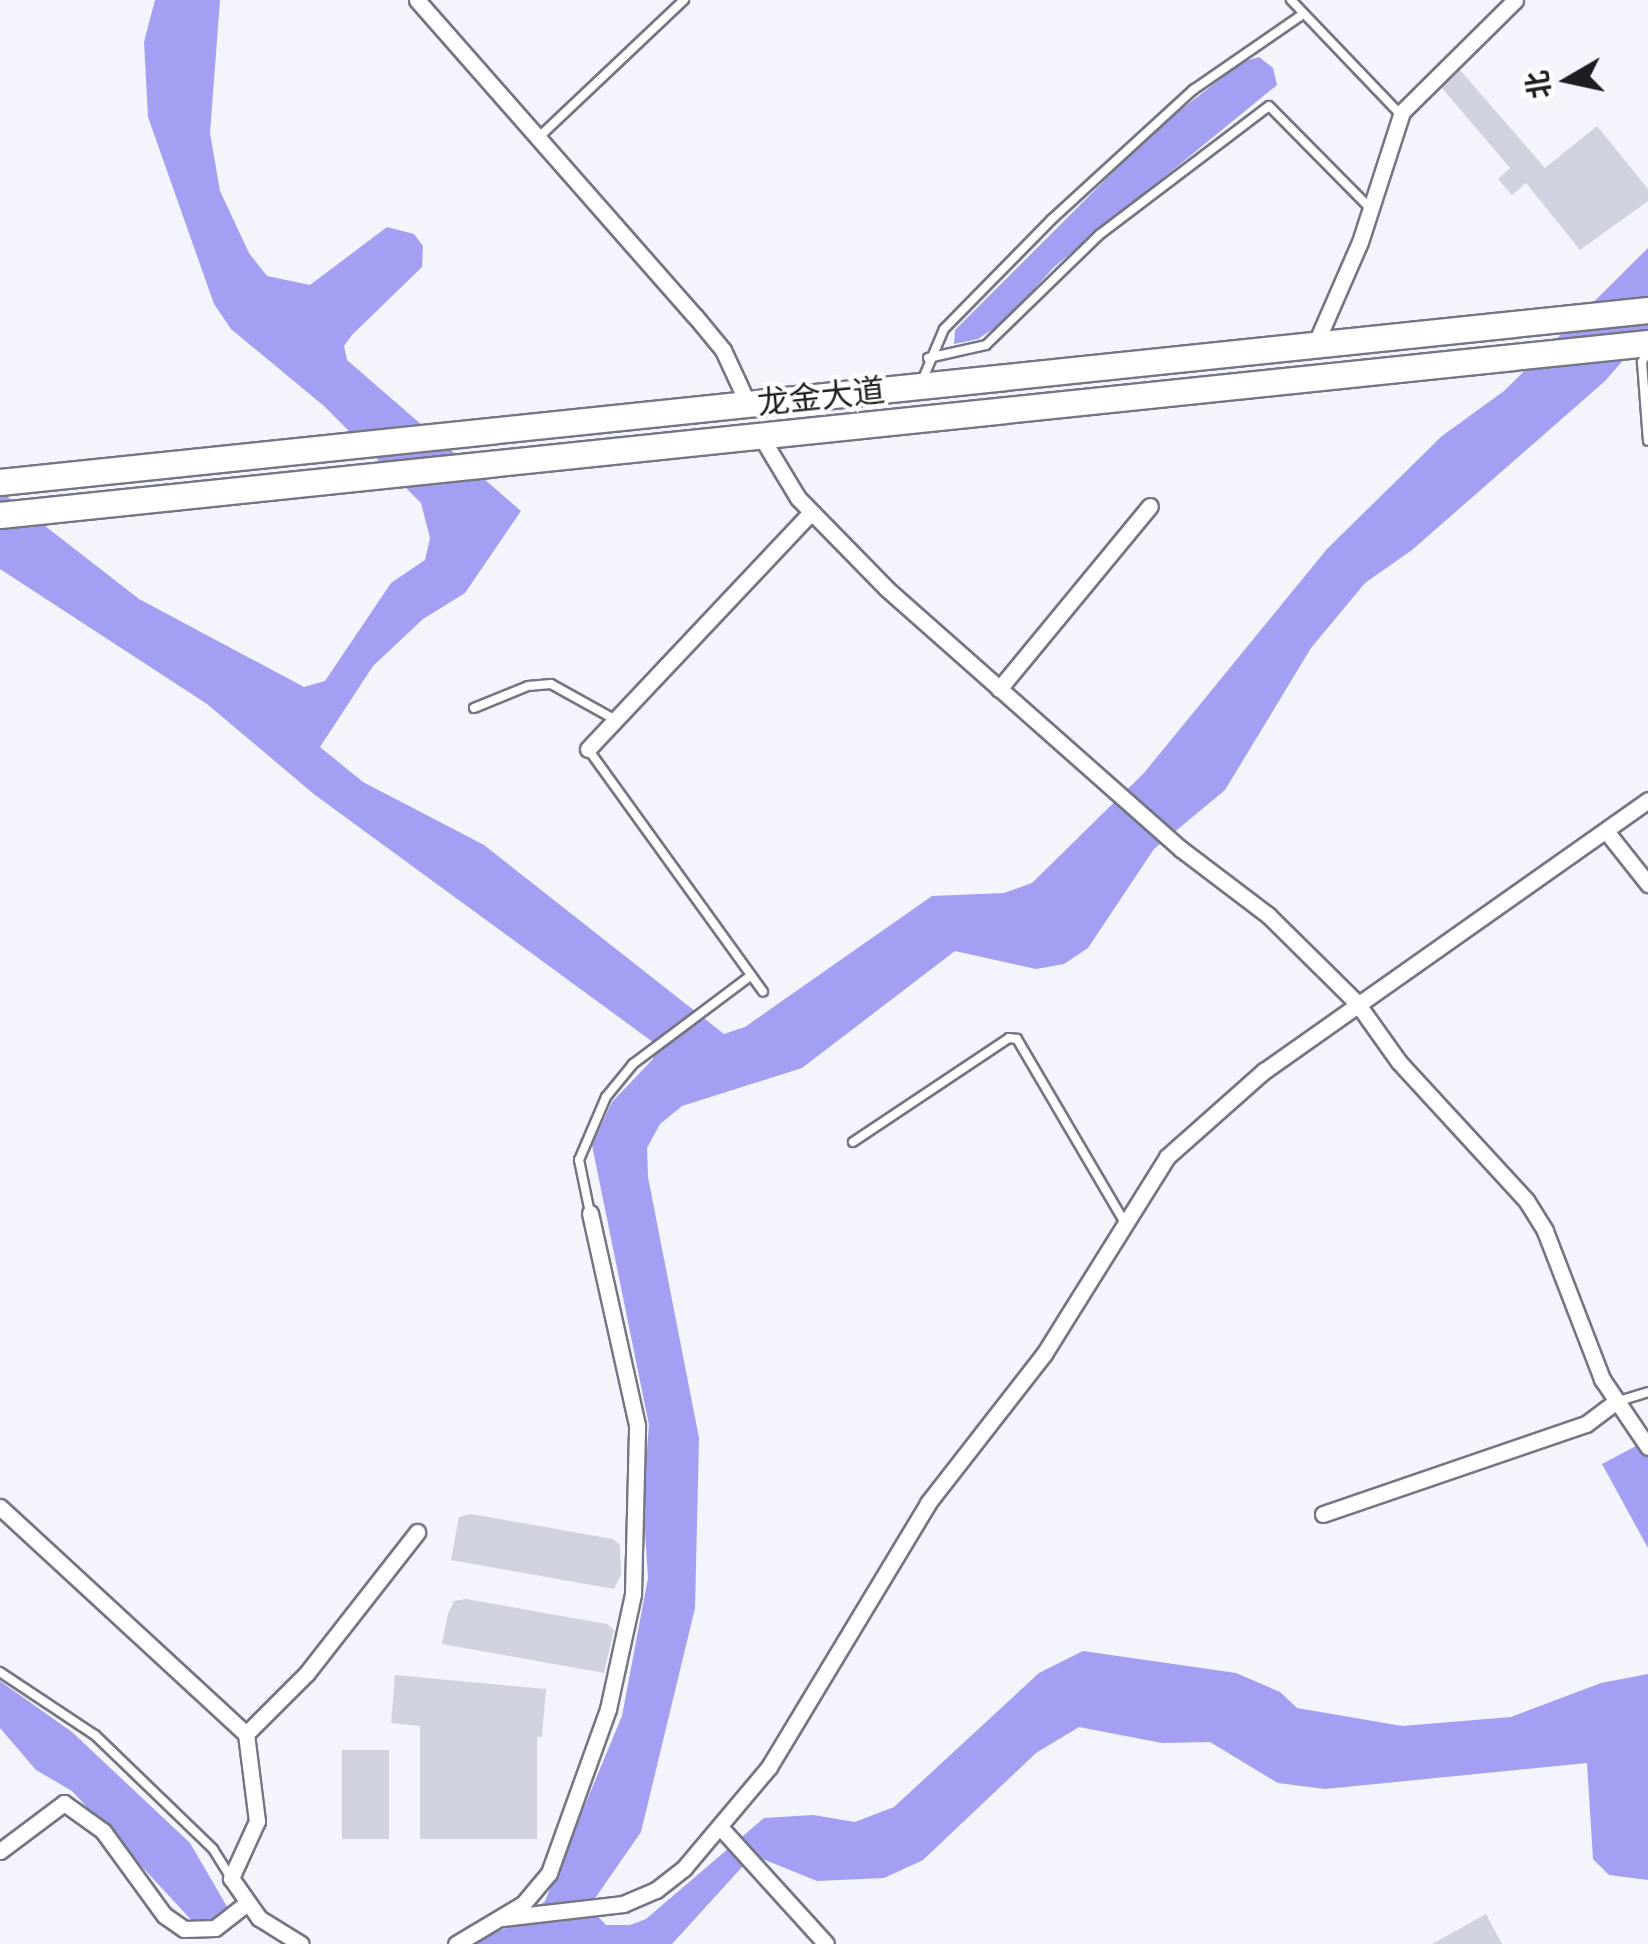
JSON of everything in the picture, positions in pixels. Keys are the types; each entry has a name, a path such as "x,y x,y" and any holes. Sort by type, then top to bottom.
{"main road":[{"name":"龙金大道","path":"0,482 1648,310"},
{"name":"龙金大道","path":"0,515 1648,343"}],"street":[{"path":"417,0 722,350 748,404"},
{"path":"1315,344 1371,210 1400,115 1515,0"},
{"path":"760,435 811,512 999,689 1181,848 1268,915 1357,1003 1398,1062 1536,1216 1614,1403 1648,1446"},
{"path":"999,689 1150,506"},
{"path":"588,749 612,718 811,512"},
{"path":"502,1918 610,1905 656,1890 726,1833 928,1503 1044,1354 1124,1220 1186,1138 1357,1003 1648,800"},
{"path":"1606,831 1648,884"},
{"path":"456,1944 502,1918 550,1873 608,1709 633,1594 637,1425 590,1213"},
{"path":"1324,1514 1586,1424 1614,1403"},
{"path":"0,1506 246,1734 257,1821 231,1878 246,1904 301,1944"},
{"path":"246,1734 307,1673 417,1532"},
{"path":"0,1851 64,1803 103,1831 164,1915 184,1929 215,1928 246,1904"},
{"path":"726,1833 826,1944"}],"lane":[{"path":"538,138 684,0"},
{"path":"1290,0 1400,115"},
{"path":"921,386 928,358 944,330 1104,170 1229,61 1303,14"},
{"path":"928,358 986,346 1100,235 1269,106 1371,210"},
{"path":"1648,352 1642,362 1648,441"},
{"path":"474,708 528,686 551,684 612,718"},
{"path":"588,749 763,992"},
{"path":"590,1213 579,1176 587,1130 618,1080 652,1049 750,976"},
{"path":"853,1142 1009,1038 1017,1039 1124,1220"},
{"path":"1614,1403 1648,1392"},
{"path":"0,1672 94,1734 213,1849 231,1878"}],"shaded area":[{"path":"155,0 220,0 210,133 220,191 249,253 267,276 310,285 387,227 414,234 423,246 422,267 352,335 344,346 347,360 521,511 465,593 423,619 373,666 320,747 363,782 484,845 724,1034 745,1027 932,896 1004,893 1032,883 1144,773 1327,549 1442,436 1504,391 1648,248 1648,332 1605,381 1412,550 1365,583 1311,648 1225,790 1154,849 1088,948 1064,964 1036,969 955,951 802,1068 682,1106 660,1124 647,1148 648,1177 699,1438 695,1608 641,1832 589,1907 606,1925 630,1925 646,1919 764,1818 813,1815 855,1822 894,1807 1039,1673 1083,1651 1236,1673 1280,1692 1297,1708 1402,1726 1511,1717 1601,1683 1648,1674 1648,1880 1609,1875 1593,1859 1587,1763 1325,1789 1278,1783 1210,1742 1162,1743 1079,1727 1036,1753 923,1860 884,1878 817,1881 753,1855 672,1944 470,1944 519,1922 545,1901 622,1716 648,1578 643,1498 649,1425 592,1145 612,1102 653,1059 657,1045 315,795 207,704 0,569 0,491 139,599 304,687 325,681 391,583 425,560 430,538 421,503 324,406 231,329 214,304 148,117 144,42"},
{"path":"1259,57 1273,68 1277,85 1054,267 1006,320 978,339 954,344 955,330 1155,130 1242,62"},
{"path":"1636,1446 1648,1457 1648,1548 1602,1464"},
{"path":"0,1681 72,1732 190,1843 229,1910 209,1927 194,1923 72,1791 36,1770 0,1728"}],"building":[{"path":"1460,70 1545,168 1597,126 1648,189 1648,201 1580,250 1526,183 1512,195 1498,179 1510,168 1442,88"},
{"path":"471,1514 613,1539 620,1545 621,1575 614,1589 451,1560 459,1517"},
{"path":"466,1599 607,1624 614,1630 604,1673 442,1644 454,1601"},
{"path":"395,1675 546,1689 542,1737 537,1737 537,1839 420,1839 420,1726 391,1723"},
{"path":"342,1750 389,1750 389,1839 342,1839"},
{"path":"1486,1914 1502,1944 1432,1944"}]}
